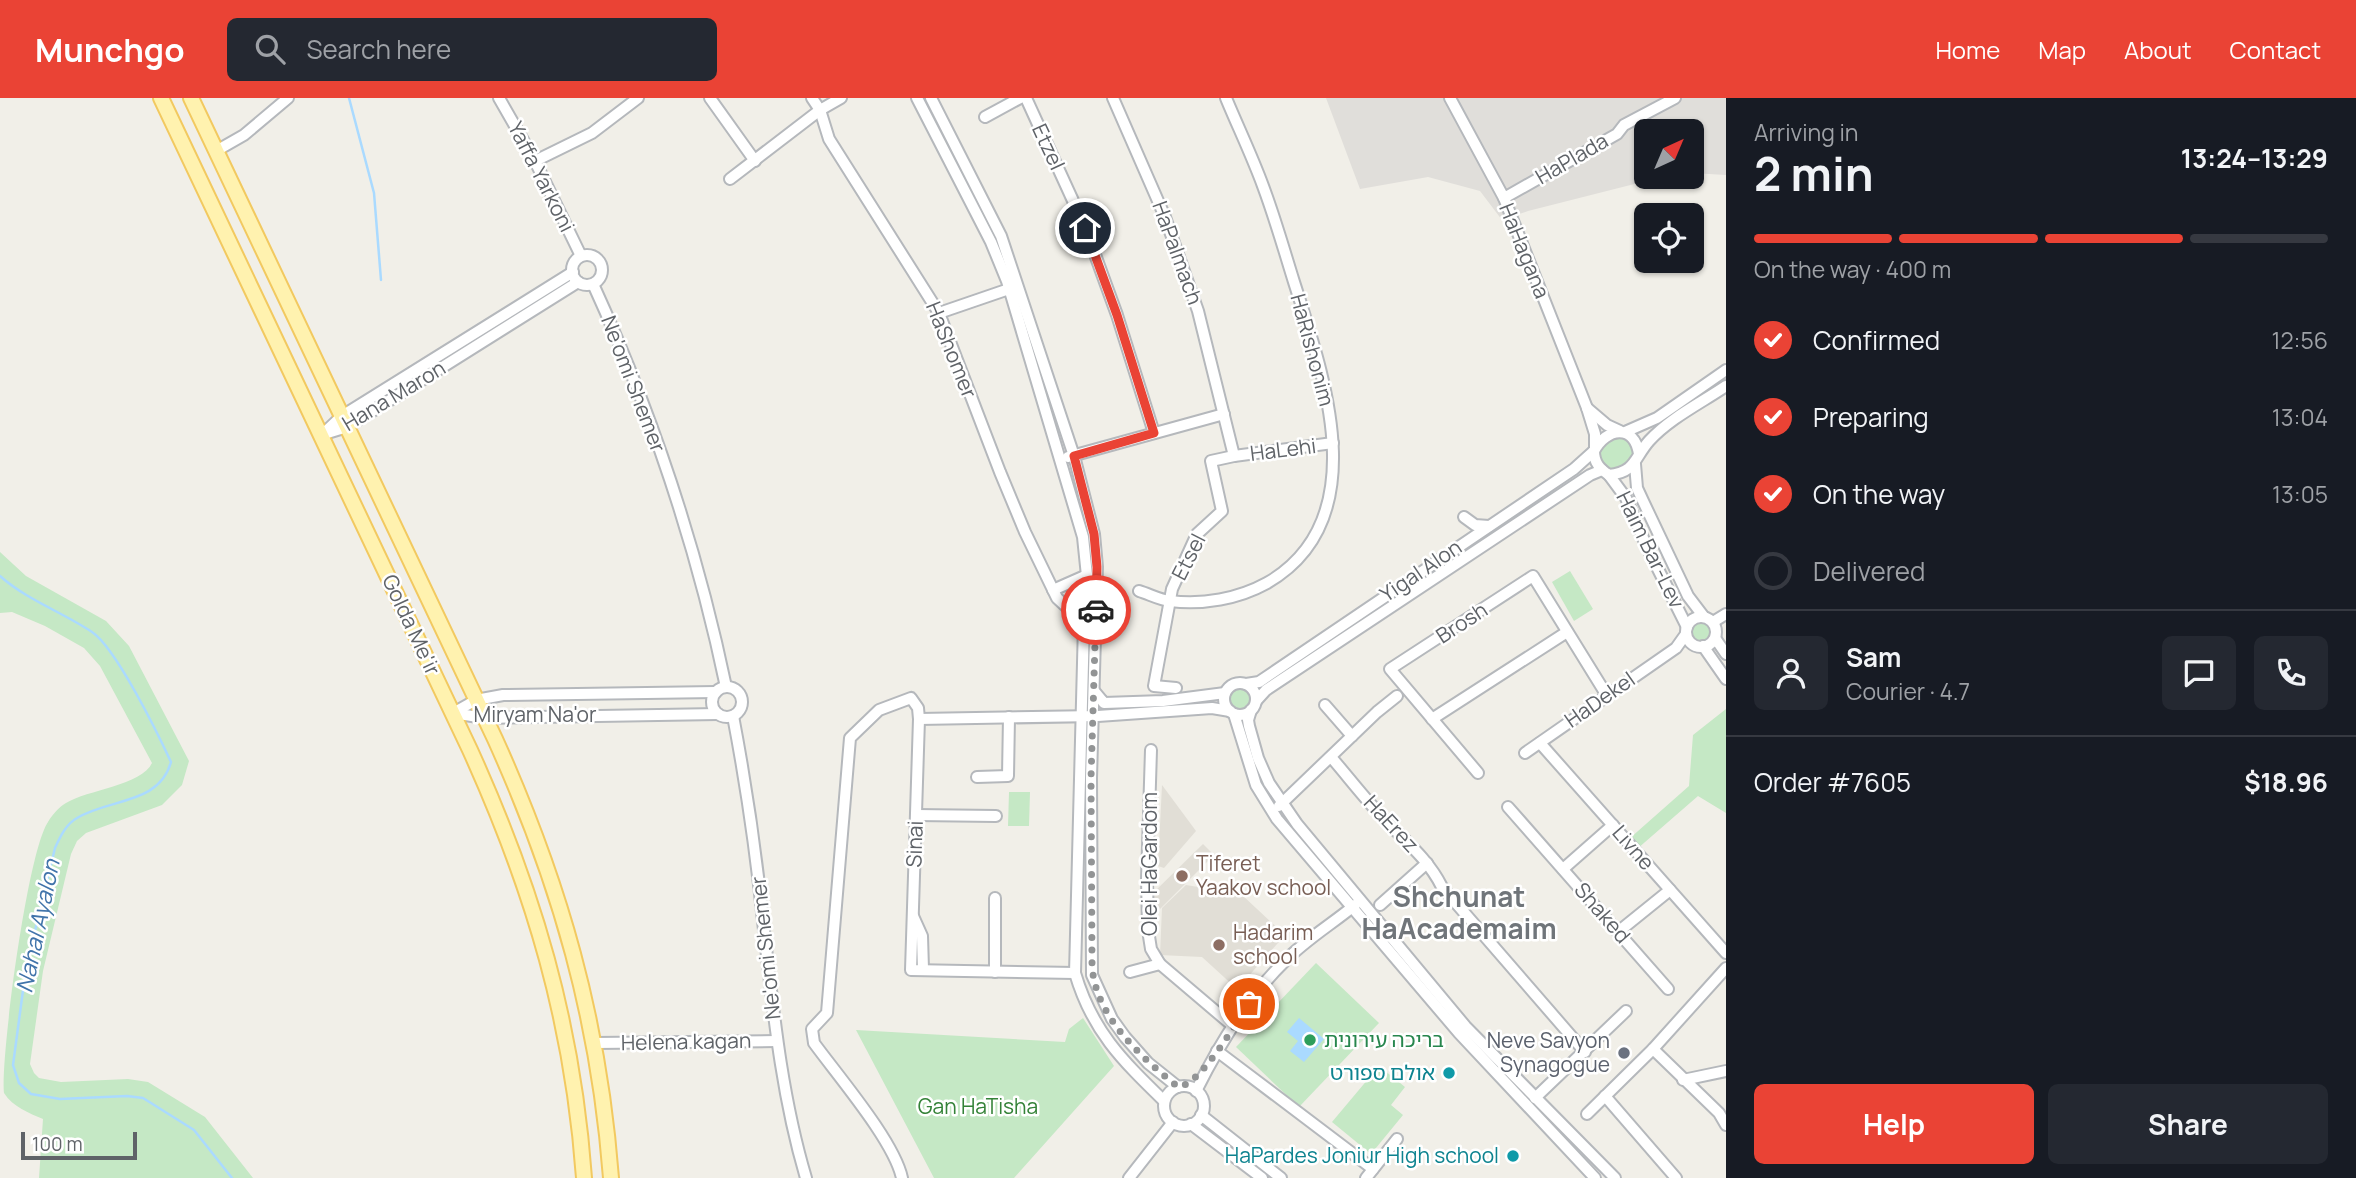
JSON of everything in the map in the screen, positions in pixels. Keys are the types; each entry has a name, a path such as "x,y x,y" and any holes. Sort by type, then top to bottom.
{"main road":[{"name":"Golda Me'ir","path":"162,98 453,713 503,825 545,948 570,1057 578,1107 584,1178"},
{"name":"Golda Me'ir","path":"191,98 485,718 528,815 556,892 580,977 595,1043 611,1178"}],"street":[{"path":"216,151 244,135 288,98"},
{"name":"Yaffa Yarkoni","path":"499,98 535,161 581,256"},
{"path":"535,161 592,133 638,98"},
{"path":"710,98 755,161"},
{"path":"812,98 820,110"},
{"path":"730,179 820,110 841,98"},
{"path":"917,98 992,242 1062,459 1083,537 1087,575 1092,975 1112,1019 1125,1037 1148,1063 1181,1086 1196,1091 1203,1102 1201,1115 1191,1124 1173,1122 1164,1109 1164,1101 1172,1090 1181,1086 1214,1055"},
{"path":"931,98 1001,236 1074,456 1094,534 1097,561 1094,690 1087,716 1076,973 1082,995 1109,1044 1121,1060 1164,1101"},
{"path":"985,117 1020,98"},
{"name":"Etzel","path":"1026,98 1085,228 1117,315 1154,433"},
{"name":"HaPalmach","path":"1113,98 1165,216 1198,311 1224,414"},
{"name":"HaRishonim","path":"1139,591 1168,601 1217,601 1251,592 1280,575 1307,551 1325,514 1330,490 1333,443 1322,370 1263,187 1226,98"},
{"path":"1451,101 1464,98"},
{"name":"HaPlada","path":"1504,198 1617,134 1624,125 1675,98"},
{"name":"HaHagana","path":"1451,101 1504,198 1587,408 1595,434 1595,449"},
{"name":"HaShomer","path":"820,110 829,139 939,313 1000,472 1057,598 1071,611"},
{"path":"581,256 593,256 601,264 601,275 593,284 588,285 575,277 573,264 581,256"},
{"name":"Hana Maron","path":"321,435 575,277"},
{"name":"Ne'omi Shemer","path":"593,284 632,376 681,515 714,630 721,690"},
{"path":"939,313 1009,289"},
{"path":"1726,370 1657,418 1604,439 1595,449 1596,462 1606,472 1624,472 1664,427 1726,386"},
{"path":"1587,408 1607,425 1635,440 1637,459"},
{"path":"1062,459 1224,414"},
{"name":"HaLehi","path":"1224,414 1234,456 1333,443"},
{"name":"Yigal Alon","path":"1246,684 1259,682 1574,469 1595,449"},
{"name":"Etsel","path":"1168,601 1197,534 1222,511 1211,461 1234,456"},
{"name":"Haim Bar-Lev","path":"1637,459 1637,488 1688,596 1708,620"},
{"name":"Haim Bar-Lev","path":"1606,472 1626,498 1686,630"},
{"name":"Yigal Alon","path":"1253,706 1266,690 1579,481 1606,472"},
{"path":"1462,543 1464,517 1475,525 1489,526"},
{"path":"1053,590 1087,575"},
{"name":"Brosh","path":"1432,719 1390,669 1533,576 1567,632"},
{"path":"1168,601 1154,686 1157,686 1169,711"},
{"path":"1726,614 1708,620 1695,618 1686,630 1726,679"},
{"path":"1698,646 1708,645 1715,638 1716,632 1708,620"},
{"name":"HaDekel","path":"1525,753 1606,694 1676,648 1686,630"},
{"path":"1478,773 1432,719 1567,632 1606,694"},
{"path":"1715,638 1726,654"},
{"name":"HaDekel","path":"1676,648 1698,646"},
{"path":"1595,1178 1459,1033 1356,904 1269,783 1253,744 1248,720 1253,706 1253,690 1246,684 1231,685 1224,693 1224,703 1232,713 1256,785 1272,811 1356,904 1466,1027 1615,1178"},
{"path":"1157,686 1177,688"},
{"path":"732,688 741,696 741,708 727,718 718,714 712,703 721,690 732,688"},
{"name":"Miryam Na'or","path":"453,713 476,700 503,695 721,690"},
{"path":"1094,690 1104,703 1163,701 1224,693"},
{"path":"1272,811 1397,696"},
{"path":"902,1178 884,1139 814,1043 812,1029 827,1013 850,738 879,710 911,698 918,708 919,719 1087,716 1212,708 1243,715 1253,706"},
{"path":"1325,705 1352,736"},
{"name":"Miryam Na'or","path":"453,713 485,718 718,714"},
{"name":"Ne'omi Shemer","path":"733,716 756,854 776,1041 788,1107 806,1178"},
{"path":"977,776 1007,776 1009,717"},
{"name":"Sinai","path":"919,719 913,916 922,936 917,969 995,972"},
{"name":"Livne","path":"1540,743 1726,953"},
{"name":"Olei HaGardom","path":"1151,750 1147,879 1151,949 1160,964 1233,1026"},
{"name":"HaErez","path":"1331,757 1427,863 1441,887 1585,1052"},
{"name":"Shaked","path":"1508,807 1668,989"},
{"path":"916,815 996,817"},
{"path":"1563,869 1613,825"},
{"path":"1380,905 1427,863"},
{"path":"1618,932 1670,890"},
{"path":"995,898 995,972 1076,973"},
{"path":"1196,1091 1214,1055 1233,1026 1284,961 1356,904"},
{"path":"1130,972 1160,964"},
{"path":"1587,1114 1653,1049 1726,968"},
{"path":"1535,1098 1626,1012"},
{"name":"Helena kagan","path":"595,1043 776,1041"},
{"path":"1653,1049 1719,1114 1726,1125"},
{"path":"1214,1055 1370,1174 1396,1139"},
{"path":"1684,1080 1726,1071"},
{"path":"1605,1096 1676,1178"},
{"path":"1201,1115 1281,1178"},
{"path":"1129,1178 1173,1122"},
{"path":"1191,1124 1262,1178"}],"shaded area":[{"path":"1326,98 1726,98 1726,175 1704,174 1704,119 1634,119 1634,184 1502,220 1480,191 1428,177 1360,189"},
{"path":"1162,785 1196,831 1164,868 1158,866"},
{"name":"Tiferet Yaakov school","path":"1203,844 1214,855 1155,914 1150,896"},
{"name":"Hadarim school","path":"1186,885 1241,894 1285,935 1237,989 1202,957 1160,955 1162,908"}],"green space":[{"path":"1621,432 1639,454 1624,471 1602,469 1596,448"},
{"path":"0,552 26,576 106,621 129,646 189,761 182,785 162,805 86,833 77,841 71,854 43,971 30,1064 39,1078 61,1082 128,1079 148,1082 205,1117 253,1178 39,1178 43,1119 17,1106 4,1093 6,1042 24,913 40,841 48,822 66,803 137,777 152,763 100,666 84,648 45,626 12,612 0,613"},
{"path":"1570,571 1593,609 1574,621 1552,582"},
{"path":"1701,618 1711,622 1715,632 1711,642 1701,646 1691,642 1687,632 1691,622"},
{"path":"1240,686 1249,690 1253,699 1249,708 1240,712 1231,708 1227,699 1231,690"},
{"path":"1726,709 1726,813 1698,796 1637,849 1629,839 1689,786 1693,735"},
{"path":"1009,792 1030,792 1029,826 1008,826"},
{"path":"1316,963 1379,1023 1299,1107 1236,1047"},
{"name":"Gan HaTisha","path":"1083,1018 1114,1066 1014,1178 934,1178 856,1030 1065,1042 1069,1029"},
{"path":"1379,1066 1405,1087 1391,1105 1403,1115 1371,1154 1332,1122"}],"water":[{"name":"בריכה עירונית","path":"1299,1018 1324,1039 1304,1062 1290,1051 1298,1041 1287,1032"}],"waterway":[{"path":"349,98 374,193 381,280"},
{"name":"Nahal Ayalon","path":"0,576 22,592 92,632 102,641 136,692 171,762 165,776 156,786 132,799 77,818 61,835 55,848 26,968 13,1065 19,1083 31,1094 60,1099 127,1096 143,1098 194,1130 232,1178"}],"way so far":[{"path":"1096,610 1091,778 1092,975 1100,996 1125,1037 1148,1063 1178,1087 1184,1086 1212,1059 1249,1004"}],"place":[{"name":"Tiferet Yaakov school","path":"1182,876"},
{"name":"Hadarim school","path":"1219,945"},
{"name":"בריכה עירונית","path":"1310,1040"},
{"name":"Neve Savyon Synagogue","path":"1624,1053"},
{"name":"אולם ספורט","path":"1449,1073"},
{"name":"HaPardes Joniur High school","path":"1513,1156"}],"district":[{"name":"Shchunat HaAcademaim","path":"1459,913"}],"route":[{"path":"1085,228 1117,315 1154,433 1074,456 1094,534 1097,567 1096,610"}]}
